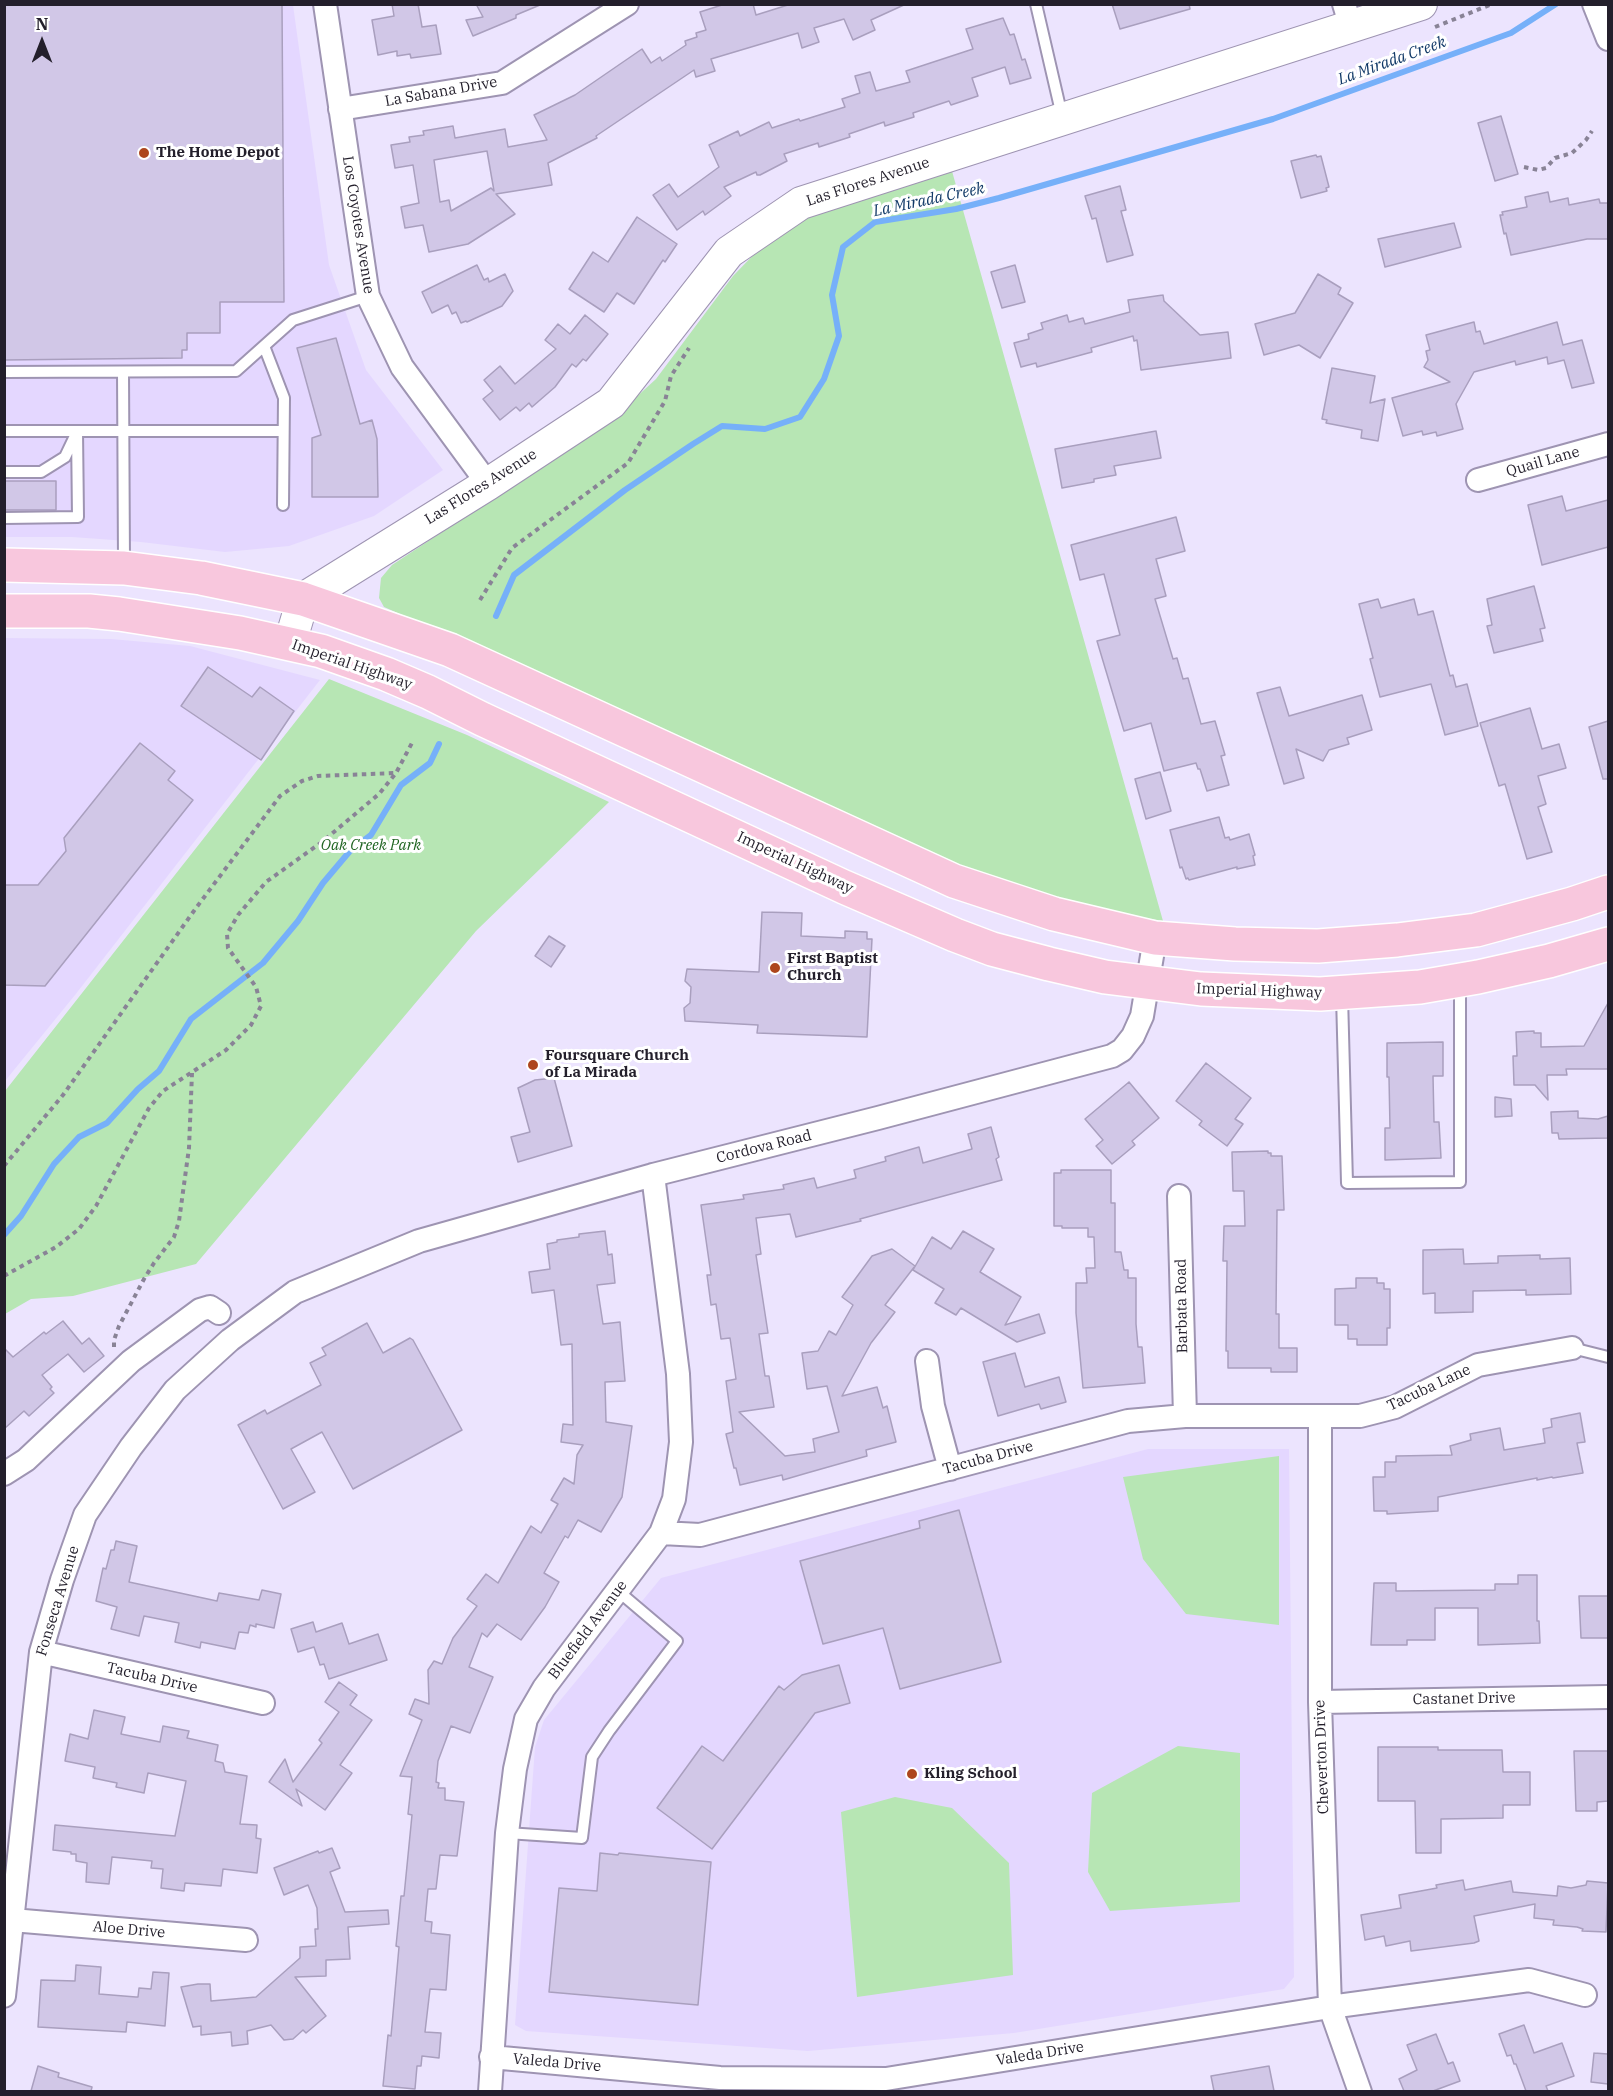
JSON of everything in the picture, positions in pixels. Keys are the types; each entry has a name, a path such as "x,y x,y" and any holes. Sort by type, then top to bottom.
{"main road":[{"path":"4,565 124,568 201,578 303,598 450,650 954,881 1054,914 1155,938 1235,944 1318,946 1397,940 1476,930 1608,892"},
{"name":"Imperial Highway","path":"4,611 79,611 119,614 290,643 321,651 428,692 844,886 955,935 992,949 1105,977 1238,992 1342,993 1420,987 1460,980 1550,961 1608,944"}],"street":[{"name":"Los Coyotes Avenue","path":"325,4 368,296 402,367 488,484"},
{"name":"La Sabana Drive","path":"340,109 502,83 627,4"},
{"name":"Las Flores Avenue","path":"303,598 488,484 611,403 729,252 801,203 1062,120 1347,16 1421,4"},
{"path":"1594,4 1608,39"},
{"name":"Quail Lane","path":"1478,480 1608,444"},
{"path":"290,643 303,598"},
{"name":"Cordova Road","path":"295,1292 419,1241 653,1175 1112,1056 1122,1050 1133,1036 1142,1016 1155,938"},
{"name":"Bluefield Avenue","path":"490,2091 507,1833 515,1769 526,1719 544,1688 661,1533 674,1499 681,1442 678,1374 653,1175"},
{"name":"Barbata Road","path":"1179,1196 1185,1416"},
{"name":"Fonseca Avenue","path":"4,1996 41,1652 62,1580 86,1515 131,1447 175,1390 230,1340 295,1292"},
{"path":"4,1474 26,1460 127,1366 200,1311 210,1307 219,1313"},
{"name":"Tacuba Lane","path":"1320,1417 1360,1416 1395,1407 1478,1365 1572,1348"},
{"path":"927,1361 933,1407 950,1469"},
{"name":"Tacuba Drive","path":"661,1533 700,1535 1128,1421 1185,1416 1320,1417"},
{"name":"Cheverton Drive","path":"1320,1417 1320,1702 1330,2007 1360,2091"},
{"name":"Tacuba Drive","path":"41,1652 263,1703"},
{"name":"Castanet Drive","path":"1320,1702 1608,1696"},
{"name":"Aloe Drive","path":"12,1920 246,1940"},
{"name":"Valeda Drive","path":"491,2056 720,2078 886,2085 1330,2007 1529,1980 1585,1995"}],"lane":[{"path":"1036,4 1062,120"},
{"path":"4,372 236,371 293,320 368,296"},
{"path":"264,346 284,398 283,505"},
{"path":"123,372 124,568"},
{"path":"4,430 284,431"},
{"path":"4,472 41,472 65,457 77,430"},
{"path":"4,518 78,517 77,430"},
{"path":"1342,993 1347,1183 1460,1182 1460,980"},
{"name":"Tacuba Lane","path":"1572,1348 1608,1357"},
{"path":"507,1833 582,1838 592,1757 677,1641 618,1591"}],"path":[{"path":"1524,166 1538,170 1546,168 1555,158 1572,153 1586,141 1592,131"},
{"path":"480,600 512,548 628,463 665,401 671,376 695,340"},
{"path":"4,1276 56,1247 79,1229 96,1206 149,1108 163,1091 226,1050 251,1025 261,1006 256,987 228,948 227,934 238,915 266,882 322,842 380,794 396,774 413,741"},
{"path":"4,1166 63,1095 196,908 280,796 302,782 318,776 396,774"},
{"path":"127,1366 114,1351 114,1340 144,1278 174,1238 179,1221 189,1148 192,1072"}],"shaded area":[{"path":"4,5 293,5 329,265 366,370 443,470 374,516 289,546 225,552 72,537 5,537"},
{"path":"5,638 111,639 190,646 320,680 75,995 5,1081"},
{"name":"Kling School","path":"1148,1449 1289,1449 1294,1977 1284,1989 1014,2033 808,2051 526,2031 515,2025 535,1747 544,1720 661,1578"}],"green space":[{"path":"950,164 1163,921 1082,908 970,874 687,741 384,607 379,598 381,578 392,565 609,422 656,379 733,276 766,242 822,209"},
{"name":"Oak Creek Park","path":"329,679 467,735 609,802 476,931 196,1264 73,1296 31,1299 5,1314 5,1091"},
{"path":"1279,1456 1279,1625 1186,1614 1143,1559 1123,1477"},
{"path":"1178,1746 1240,1753 1240,1902 1110,1911 1088,1872 1092,1793"},
{"path":"895,1797 952,1808 1009,1863 1013,1975 857,1997 841,1812"}],"building":[{"name":"The Home Depot","path":"4,4 282,4 284,302 220,302 220,333 187,333 187,350 182,350 182,358 4,360"},
{"path":"392,4 418,4 422,27 436,25 441,54 411,58 410,54 397,56 397,51 378,55 372,20 394,16"},
{"path":"476,4 540,5 473,36 466,20 483,17"},
{"path":"725,4 753,4 756,15 791,4 906,4 871,20 875,30 853,40 844,19 814,28 819,42 802,48 798,33 711,59 715,71 696,77 694,70 596,136 597,138 548,163 552,185 496,194 515,214 468,244 429,252 423,225 405,228 401,207 419,203 413,165 395,168 391,145 410,142 409,137 424,135 423,131 453,126 455,138 505,129 508,147 547,140 534,115 575,95 642,49 651,63 660,57 662,61 686,45 685,41 697,37 696,33 706,30 700,12","holes":["487,151 494,191 491,188 451,211 449,200 440,202 434,160"]},
{"path":"1112,4 1189,4 1190,9 1120,29"},
{"path":"1003,18 1010,35 1014,34 1022,60 1025,59 1031,78 1010,84 1005,67 972,78 978,96 951,105 949,101 913,113 914,117 885,126 884,122 819,147 818,143 784,154 787,161 760,175 756,172 724,187 731,196 705,215 703,211 677,230 653,195 669,184 678,197 719,167 709,145 738,131 740,136 769,122 772,128 845,107 842,99 860,93 855,76 870,72 876,91 910,82 906,71 973,49 966,29"},
{"path":"1501,116 1518,174 1495,181 1478,123"},
{"path":"1316,155 1321,156 1329,187 1326,188 1327,191 1301,198 1291,161"},
{"path":"1120,186 1126,210 1121,211 1133,255 1107,262 1096,218 1092,219 1085,196"},
{"path":"1548,192 1550,202 1568,198 1569,205 1599,199 1600,203 1608,203 1608,239 1587,239 1511,255 1500,215 1503,215 1502,212 1527,207 1525,197"},
{"path":"637,217 677,244 665,262 663,260 634,304 617,293 604,312 569,289 593,252 608,262"},
{"path":"1454,223 1461,247 1385,267 1378,239"},
{"path":"477,265 484,280 488,278 489,282 505,274 513,291 502,306 461,323 456,312 452,314 448,305 432,313 422,292"},
{"path":"1015,265 1025,302 1002,308 991,272"},
{"path":"1318,274 1341,288 1338,294 1353,303 1320,358 1299,345 1264,355 1255,324 1295,313"},
{"path":"1163,295 1164,301 1200,335 1228,332 1231,358 1141,370 1137,340 1134,341 1133,336 1091,348 1092,352 1037,367 1036,363 1021,367 1014,343 1029,339 1028,334 1043,329 1041,323 1067,315 1069,322 1083,318 1085,324 1130,312 1128,300"},
{"path":"585,315 608,334 586,361 583,359 576,367 572,364 555,387 532,407 529,403 520,411 516,407 500,420 483,399 493,391 484,380 500,366 515,384 556,349 545,340 558,324 570,334"},
{"path":"1474,322 1476,332 1480,331 1484,344 1557,322 1563,345 1582,340 1594,383 1572,388 1564,360 1548,364 1547,357 1516,365 1515,361 1474,372 1456,404 1463,429 1437,436 1436,432 1423,435 1422,431 1403,436 1392,398 1450,382 1424,367 1428,360 1426,351 1430,350 1426,335"},
{"path":"336,338 360,424 372,420 377,439 378,497 312,497 312,438 321,435 297,348"},
{"path":"1332,368 1375,376 1370,403 1385,399 1378,441 1361,438 1362,430 1326,423 1327,420 1322,419"},
{"path":"1156,431 1161,458 1114,466 1116,475 1062,488 1055,449"},
{"path":"4,481 56,481 56,510 4,510"},
{"path":"1562,496 1566,511 1608,500 1608,547 1542,565 1528,505"},
{"path":"1176,517 1185,551 1156,559 1166,596 1155,599 1173,659 1177,658 1183,679 1188,678 1201,724 1215,721 1225,755 1221,756 1229,785 1207,791 1196,763 1164,771 1151,723 1124,731 1097,641 1120,635 1104,574 1080,580 1071,545"},
{"path":"1534,586 1545,628 1540,629 1543,641 1494,653 1487,626 1492,625 1487,599"},
{"path":"1378,599 1381,608 1414,599 1418,615 1433,611 1450,676 1453,675 1456,687 1467,684 1478,726 1445,735 1431,684 1380,697 1359,604"},
{"path":"208,667 252,697 260,687 294,711 261,760 181,706"},
{"path":"1280,687 1289,716 1362,695 1372,730 1347,738 1349,744 1329,750 1323,761 1296,749 1304,778 1284,784 1257,693"},
{"path":"1530,708 1542,749 1559,744 1566,768 1538,776 1546,804 1538,807 1552,852 1527,859 1505,784 1499,786 1480,723"},
{"path":"1608,721 1608,779 1603,779 1589,727"},
{"path":"140,743 175,771 168,780 193,800 45,986 4,985 4,885 38,885 66,851 64,838"},
{"path":"1160,772 1171,811 1146,819 1135,779"},
{"path":"1219,817 1225,838 1229,837 1230,840 1249,834 1255,855 1253,856 1255,865 1186,879 1182,867 1180,868 1170,830"},
{"path":"762,912 802,913 801,936 845,938 845,931 867,932 867,939 872,939 867,1037 757,1033 758,1025 685,1021 684,1008 690,1003 691,987 685,981 687,969 759,972"},
{"path":"549,936 565,946 551,967 535,956"},
{"path":"1608,1003 1608,1069 1566,1069 1567,1075 1547,1075 1548,1100 1535,1085 1514,1085 1513,1056 1517,1056 1516,1032 1541,1033 1541,1047 1584,1046"},
{"path":"1443,1042 1443,1076 1433,1076 1434,1122 1439,1122 1441,1158 1385,1160 1385,1128 1390,1128 1387,1043"},
{"path":"1206,1063 1251,1098 1235,1119 1243,1124 1227,1146 1199,1125 1202,1121 1176,1101"},
{"path":"554,1078 572,1146 518,1162 511,1137 530,1132 518,1088 535,1080"},
{"path":"1129,1082 1159,1118 1132,1141 1135,1145 1112,1164 1096,1146 1103,1140 1085,1119"},
{"path":"1495,1097 1511,1099 1512,1116 1495,1117"},
{"path":"1578,1111 1578,1118 1598,1119 1608,1116 1608,1138 1559,1139 1558,1133 1552,1133 1551,1112"},
{"path":"991,1127 1002,1180 860,1219 861,1221 796,1237 790,1214 756,1218 761,1254 756,1255 768,1333 759,1334 765,1376 769,1376 774,1407 739,1412 785,1456 815,1452 813,1439 839,1432 827,1386 807,1389 802,1353 818,1351 829,1331 836,1335 853,1305 842,1297 872,1256 892,1249 915,1266 885,1305 895,1312 871,1343 842,1396 877,1387 883,1408 887,1406 896,1442 866,1450 867,1456 783,1480 782,1475 740,1485 726,1434 733,1432 726,1381 736,1379 730,1338 721,1339 716,1304 711,1305 707,1275 711,1275 701,1205 744,1199 743,1195 784,1189 783,1185 814,1178 817,1188 856,1178 854,1170 886,1161 885,1157 919,1147 923,1163 972,1149 968,1134"},
{"path":"1268,1151 1271,1156 1282,1156 1284,1210 1277,1210 1276,1314 1279,1314 1279,1348 1297,1348 1297,1372 1271,1372 1271,1368 1228,1368 1228,1351 1226,1351 1227,1261 1223,1261 1224,1226 1245,1226 1244,1191 1233,1191 1232,1152"},
{"path":"1061,1170 1111,1170 1111,1203 1115,1203 1115,1252 1121,1252 1124,1270 1128,1270 1128,1278 1136,1278 1136,1324 1138,1347 1142,1347 1145,1383 1083,1388 1076,1313 1076,1283 1087,1283 1086,1268 1095,1268 1094,1237 1088,1237 1088,1228 1054,1226 1054,1173 1061,1173"},
{"path":"605,1231 608,1255 612,1254 615,1283 597,1285 603,1324 620,1322 625,1381 605,1382 606,1422 632,1426 622,1497 601,1532 578,1520 568,1538 565,1536 544,1573 559,1582 545,1607 521,1640 497,1624 487,1637 482,1633 469,1667 493,1677 470,1733 451,1726 438,1761 436,1782 439,1783 438,1788 445,1788 445,1800 464,1802 457,1856 440,1855 436,1889 428,1889 425,1921 432,1922 431,1933 450,1935 446,1990 430,1989 425,2032 441,2033 439,2058 422,2056 421,2066 417,2066 415,2089 383,2086 388,2035 391,2036 399,1947 396,1946 401,1896 404,1896 412,1815 408,1814 412,1777 400,1776 422,1720 409,1714 415,1699 429,1704 428,1670 434,1661 442,1664 453,1638 477,1606 467,1599 486,1574 498,1583 531,1526 541,1533 558,1504 551,1500 564,1478 574,1484 577,1455 583,1445 561,1442 563,1424 573,1425 572,1344 561,1345 554,1290 532,1293 529,1272 550,1269 547,1244 579,1237 579,1234"},
{"path":"963,1231 994,1249 980,1272 1021,1297 1005,1325 1039,1314 1045,1333 1017,1342 961,1308 956,1315 935,1303 944,1289 913,1270 932,1237 951,1249"},
{"path":"1463,1249 1464,1264 1498,1263 1498,1256 1540,1255 1540,1259 1570,1258 1571,1294 1526,1295 1526,1290 1473,1291 1473,1312 1435,1313 1435,1293 1423,1294 1423,1250"},
{"path":"1356,1278 1377,1278 1377,1283 1384,1283 1384,1289 1390,1289 1390,1328 1387,1328 1387,1345 1357,1345 1357,1339 1348,1339 1348,1325 1335,1325 1335,1289 1356,1288"},
{"path":"63,1321 82,1344 89,1338 104,1356 84,1372 68,1354 42,1375 54,1393 29,1416 24,1411 4,1429 4,1348 13,1357 44,1332 46,1334"},
{"path":"367,1323 383,1353 410,1338 413,1340 462,1430 353,1489 322,1432 291,1449 315,1492 283,1509 238,1425 265,1410 267,1414 321,1385 310,1363 326,1355 322,1348"},
{"path":"1015,1353 1025,1387 1059,1377 1066,1402 1041,1409 1039,1404 998,1416 983,1362"},
{"path":"1580,1413 1585,1442 1577,1443 1583,1473 1537,1480 1537,1478 1438,1497 1438,1511 1387,1514 1387,1511 1374,1511 1373,1477 1385,1477 1385,1462 1396,1462 1396,1456 1452,1455 1450,1446 1471,1440 1470,1434 1500,1428 1504,1450 1545,1443 1543,1429 1552,1427 1551,1419"},
{"path":"959,1510 1001,1662 900,1689 883,1628 823,1644 800,1561 920,1528 919,1521"},
{"path":"116,1541 137,1546 129,1582 217,1601 219,1593 259,1600 262,1590 281,1594 274,1628 250,1625 248,1633 239,1632 235,1649 201,1642 200,1648 175,1642 179,1623 144,1616 139,1636 111,1629 117,1607 96,1601 103,1568 106,1569"},
{"path":"1518,1575 1537,1575 1537,1621 1539,1621 1540,1643 1478,1645 1478,1608 1435,1608 1435,1640 1407,1640 1407,1645 1371,1645 1374,1583 1396,1583 1396,1591 1495,1590 1495,1584 1518,1584"},
{"path":"1579,1596 1608,1596 1608,1638 1581,1638"},
{"path":"313,1622 316,1632 342,1623 349,1644 378,1634 387,1660 329,1679 324,1664 320,1665 314,1647 298,1652 291,1629"},
{"path":"839,1665 850,1703 815,1713 712,1849 657,1808 702,1746 723,1761 779,1686 784,1690 802,1675"},
{"path":"339,1682 357,1695 350,1705 372,1720 340,1765 352,1773 325,1810 296,1789 302,1806 269,1782 285,1759 293,1782 322,1743 319,1740 339,1712 325,1702"},
{"path":"94,1710 125,1717 121,1734 160,1742 163,1726 189,1731 187,1738 218,1745 215,1761 223,1763 225,1772 247,1776 240,1824 257,1825 256,1838 261,1839 257,1873 223,1869 221,1886 185,1883 184,1891 161,1888 163,1869 151,1868 152,1861 112,1857 109,1884 86,1882 87,1863 76,1861 76,1854 71,1854 71,1852 53,1850 55,1825 175,1836 186,1781 148,1773 144,1793 116,1787 117,1783 93,1778 95,1767 65,1761 70,1734 88,1739"},
{"path":"1378,1747 1502,1750 1503,1772 1530,1772 1530,1805 1503,1805 1503,1818 1441,1819 1441,1853 1416,1853 1415,1801 1378,1801"},
{"path":"1574,1751 1608,1751 1608,1801 1597,1802 1597,1811 1576,1811"},
{"path":"332,1848 340,1868 330,1872 345,1912 388,1910 389,1924 348,1927 350,1959 326,1960 326,1976 295,1977 326,2016 306,2033 303,2030 293,2039 284,2040 271,2025 247,2031 248,2044 232,2046 231,2032 201,2035 201,2026 193,2027 181,1987 210,1984 211,2001 256,1997 300,1958 300,1947 316,1946 317,1908 308,1885 284,1895 274,1868"},
{"path":"600,1853 711,1862 698,2005 549,1992 559,1888 597,1891"},
{"path":"1463,1880 1465,1890 1511,1881 1513,1892 1557,1896 1558,1886 1571,1888 1586,1885 1587,1881 1608,1883 1606,1932 1582,1931 1583,1929 1577,1927 1553,1925 1554,1920 1534,1918 1535,1904 1474,1916 1479,1941 1474,1943 1411,1951 1410,1941 1386,1946 1384,1936 1365,1940 1361,1915 1401,1908 1399,1895 1437,1888 1436,1885"},
{"path":"76,1965 101,1967 99,1994 138,1997 139,1988 151,1989 153,1972 169,1973 165,2026 127,2022 126,2032 38,2027 41,1980 75,1981"},
{"path":"1524,2025 1534,2053 1562,2043 1574,2076 1546,2086 1548,2091 1526,2091 1516,2064 1511,2055 1507,2056 1499,2034"},
{"path":"1436,2034 1448,2064 1453,2062 1460,2081 1433,2091 1404,2091 1399,2079 1417,2070 1407,2045"},
{"path":"1594,2053 1608,2054 1608,2084 1591,2082"},
{"path":"38,2066 59,2073 58,2077 92,2087 91,2091 31,2091"},
{"path":"1269,2066 1274,2091 1214,2091 1211,2076"}],"waterway":[{"name":"La Mirada Creek","path":"496,616 514,575 625,490 693,444 722,426 765,429 800,417 824,379 839,336 832,295 843,247 875,222 956,209 999,198 1273,119 1511,33 1556,4"},
{"name":"La Mirada Creek","path":"4,1235 21,1216 54,1164 79,1137 107,1123 138,1089 159,1071 191,1019 263,963 298,921 323,883 350,851 371,835 401,785 430,763 439,744"}],"place":[{"name":"The Home Depot","path":"144,153"},
{"name":"First Baptist Church","path":"775,968"},
{"name":"Foursquare Church of La Mirada","path":"533,1065"},
{"name":"Kling School","path":"912,1774"}]}
